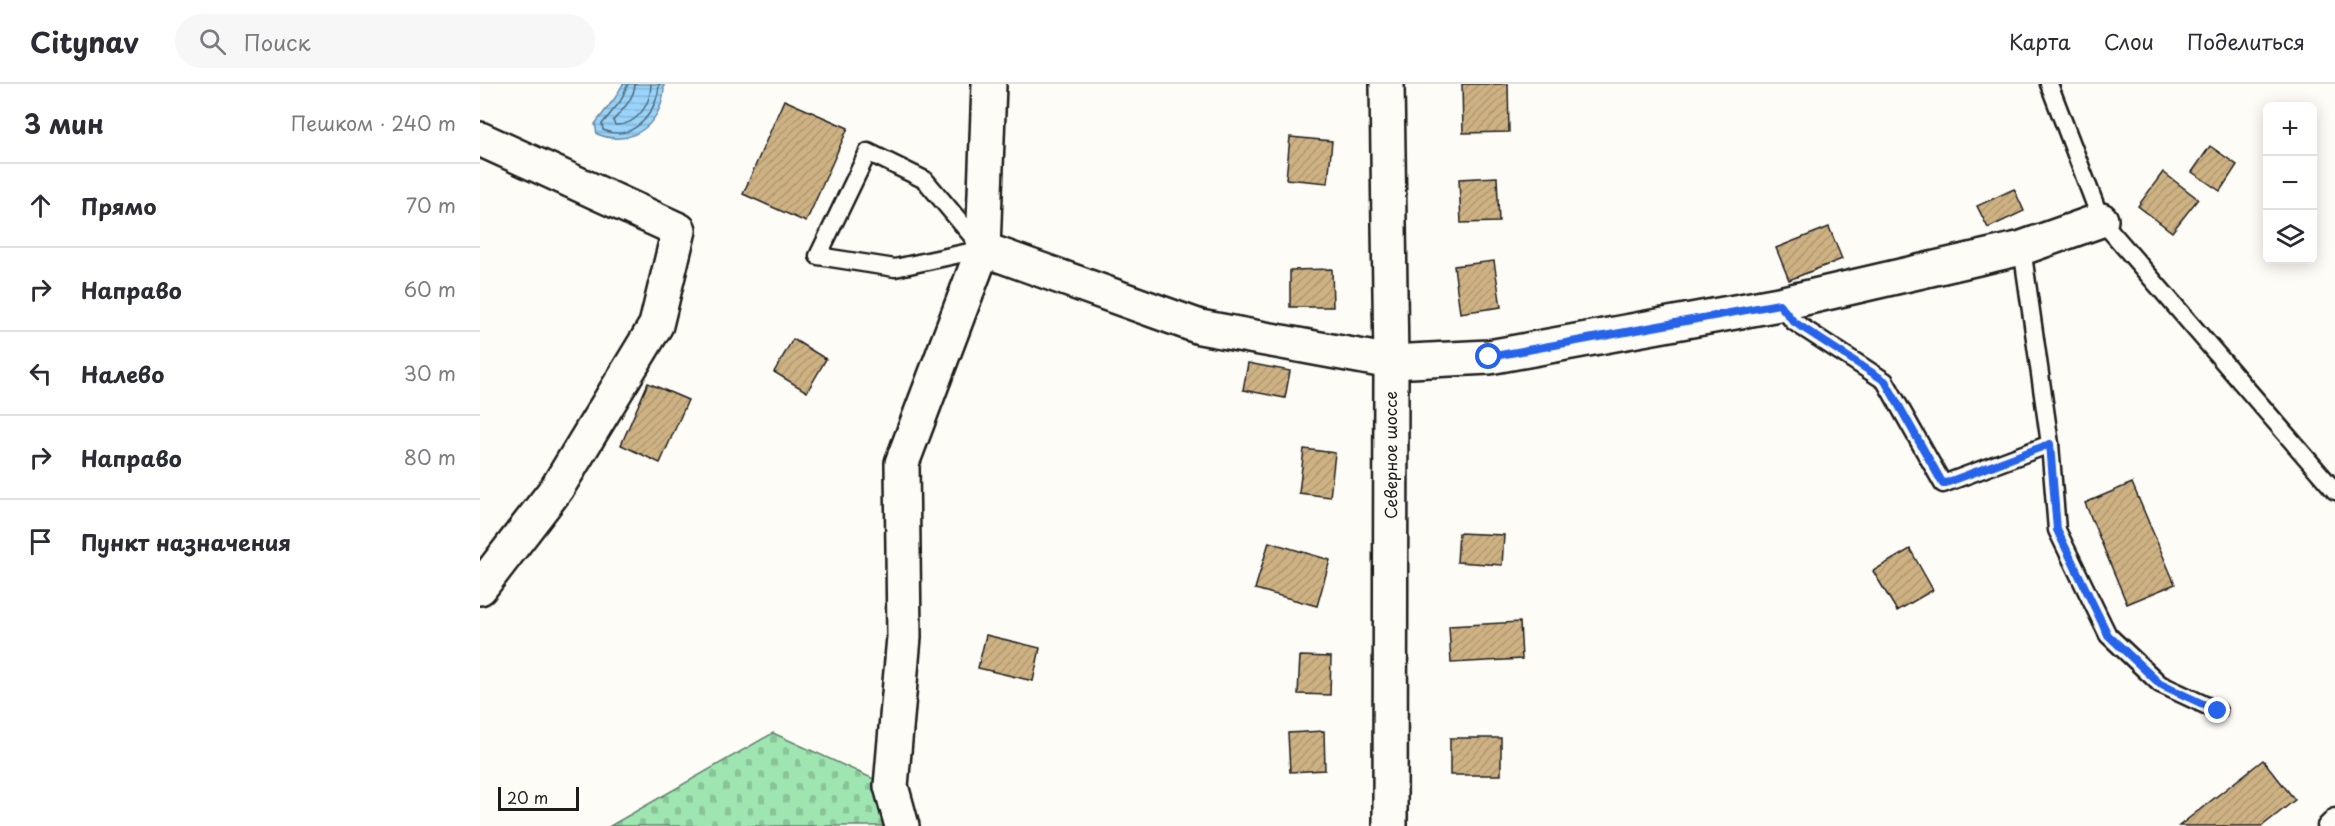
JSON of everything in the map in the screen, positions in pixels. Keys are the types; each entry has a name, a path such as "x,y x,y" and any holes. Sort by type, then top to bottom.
{"street":[{"path":"902,826 891,786 904,637 902,463 983,249 989,84"},
{"name":"Северное шоссе","path":"1387,84 1391,362 1390,826"},
{"path":"480,138 679,230 656,325 556,488 480,588"},
{"path":"983,249 1200,327 1391,362 1489,357 1779,304 2022,248 2101,220"}],"lane":[{"path":"2049,84 2101,220 2335,491"},
{"path":"868,152 925,180 983,249 896,268 818,256 868,152"},
{"path":"2022,248 2050,444 2057,530 2108,635 2160,684 2218,711"},
{"path":"1779,304 1794,322 1885,381 1943,484 2050,444"},
{"path":"2326,826 2335,817"}],"green space":[{"path":"773,733 876,780 886,826 610,826"}],"water":[{"path":"623,84 664,84 659,110 653,120 634,135 610,138 597,134 595,124"}],"building":[{"path":"1462,84 1508,84 1509,132 1463,133"},
{"path":"784,100 848,128 806,222 743,194"},
{"path":"1290,137 1332,141 1328,183 1286,179"},
{"path":"2210,146 2237,165 2220,191 2192,172"},
{"path":"2163,172 2198,199 2172,232 2138,206"},
{"path":"1497,177 1499,222 1461,223 1459,179"},
{"path":"2014,189 2024,211 1988,228 1977,206"},
{"path":"1829,227 1842,259 1789,280 1776,248"},
{"path":"1494,261 1501,307 1460,313 1454,266"},
{"path":"1332,269 1333,307 1290,307 1290,270"},
{"path":"793,339 826,359 807,392 774,372"},
{"path":"1248,363 1290,371 1285,398 1243,390"},
{"path":"648,383 688,400 660,463 621,445"},
{"path":"1304,449 1335,453 1330,497 1299,493"},
{"path":"2132,483 2175,584 2127,604 2085,503"},
{"path":"1459,533 1504,535 1502,565 1457,562"},
{"path":"1269,542 1330,560 1317,606 1255,589"},
{"path":"1910,549 1933,590 1897,611 1873,571"},
{"path":"1520,622 1522,659 1451,663 1449,626"},
{"path":"986,635 1040,648 1033,681 978,668"},
{"path":"1300,656 1331,657 1330,695 1298,694"},
{"path":"1324,731 1325,770 1290,772 1288,733"},
{"path":"1450,738 1501,738 1501,775 1450,775"},
{"path":"2263,760 2295,800 2262,826 2179,826"}],"route":[{"path":"1489,357 1779,304 1794,322 1885,381 1943,484 2050,444 2057,530 2108,635 2160,684 2218,711"}]}
